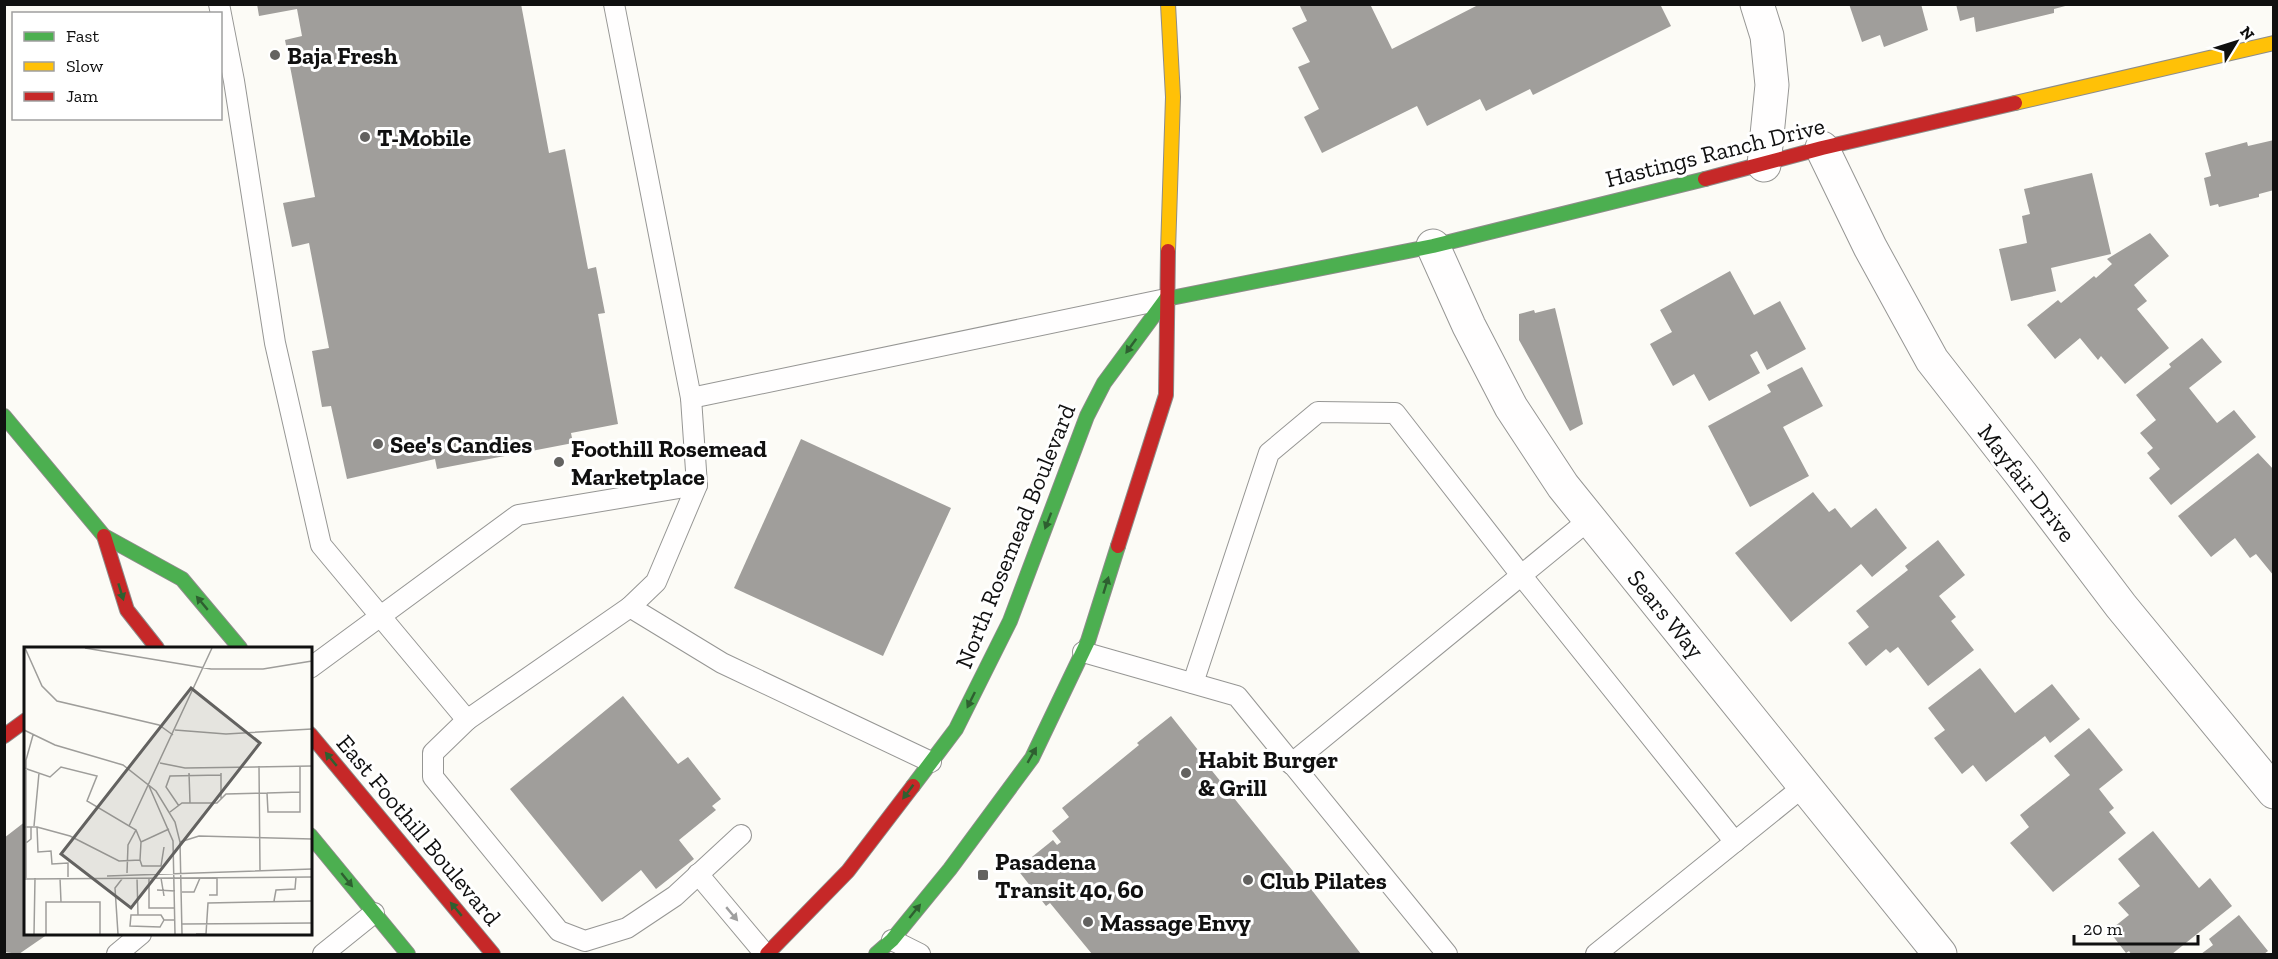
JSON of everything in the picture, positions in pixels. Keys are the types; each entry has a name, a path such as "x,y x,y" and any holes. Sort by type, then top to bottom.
{"main road":[{"path":"876,954 892,940 950,869 1032,758 1083,652 1166,395 1166,299 1173,97 1168,4"},
{"name":"Hastings Ranch Drive","path":"1166,299 1433,246 1764,165 1822,148 2274,43"},
{"name":"North Rosemead Boulevard","path":"766,954 848,871 956,729 1010,621 1092,407 1104,383 1166,299"},
{"path":"4,416 104,536 182,579 239,647"},
{"path":"104,536 127,610 156,647"},
{"path":"4,736 24,721"},
{"name":"East Foothill Boulevard","path":"312,736 493,954"},
{"path":"312,837 408,954"}],"street":[{"path":"1757,4 1767,36 1772,85 1764,165"},
{"name":"Mayfair Drive","path":"1822,148 1870,247 1932,360 2121,606 2274,792"},
{"name":"Sears Way","path":"1433,246 1469,326 1511,407 1563,486 1940,954"}],"lane":[{"path":"614,4 691,398 697,485 656,582 630,607 467,720 433,753 433,777 559,931 585,941 627,928 675,896 741,835"},
{"path":"222,19 234,81 275,344 321,544 467,720"},
{"path":"691,398 1166,299"},
{"path":"1193,683 1269,453 1318,412 1395,413 1521,575 1735,842"},
{"path":"312,666 518,515 697,485"},
{"path":"1292,764 1590,519"},
{"path":"630,607 722,663 932,762"},
{"path":"1083,652 1237,696 1446,954"},
{"path":"1596,954 1804,786"},
{"path":"698,874 766,954"},
{"path":"323,954 374,913"},
{"path":"117,954 139,935"},
{"path":"892,940 920,954"}],"building":[{"path":"257,4 521,4 549,153 565,149 588,269 596,267 605,313 598,314 618,424 571,433 573,443 437,469 435,459 347,479 331,406 322,407 312,351 329,348 309,243 292,247 283,203 315,197 285,40 302,36 297,9 259,16"},
{"path":"1299,4 1370,4 1392,49 1480,4 1660,4 1671,26 1533,95 1530,89 1486,111 1480,99 1427,126 1417,106 1322,153 1304,117 1319,109 1298,67 1310,62 1292,28 1307,21"},
{"path":"1849,4 1921,4 1928,30 1884,47 1880,35 1862,42"},
{"path":"1956,4 2069,5 2054,9 2054,13 1976,32 1974,17 1960,21"},
{"path":"2274,140 2274,190 2259,194 2259,197 2219,207 2218,204 2210,206 2204,178 2211,176 2205,153 2247,142 2248,146"},
{"path":"2092,173 2111,254 2051,268 2056,291 2011,301 1999,249 2027,243 2022,216 2030,214 2024,189"},
{"path":"2150,233 2169,256 2134,285 2147,301 2137,309 2169,348 2125,384 2101,356 2098,360 2080,338 2055,359 2027,325 2058,300 2061,303 2094,276 2096,278 2112,264 2107,259"},
{"path":"1730,271 1754,315 1780,301 1806,349 1767,370 1757,351 1750,355 1760,373 1709,401 1694,374 1673,386 1650,344 1672,332 1660,310"},
{"path":"1555,308 1583,424 1570,431 1519,340 1519,314"},
{"path":"2202,338 2222,362 2189,388 2217,423 2234,410 2256,437 2171,505 2149,478 2160,469 2147,453 2153,448 2140,433 2156,420 2136,395 2171,367 2169,364"},
{"path":"1802,367 1823,406 1783,427 1809,476 1750,507 1708,426 1771,392 1767,385"},
{"path":"801,439 951,508 883,656 734,588"},
{"path":"2258,453 2274,470 2274,576 2256,554 2250,558 2235,538 2211,557 2178,516"},
{"path":"1813,492 1829,512 1835,508 1851,528 1876,508 1907,548 1872,577 1861,564 1791,622 1735,553"},
{"path":"1938,540 1965,575 1939,596 1956,617 1951,621 1974,650 1928,686 1898,647 1890,653 1886,649 1866,666 1848,643 1869,627 1856,611 1908,570 1905,566"},
{"path":"1980,668 2015,713 2052,684 2080,719 2050,743 2045,736 1986,782 1973,765 1962,774 1934,738 1945,730 1928,708"},
{"path":"623,696 678,764 688,757 721,799 712,806 716,810 679,840 694,859 656,889 641,870 602,902 510,789"},
{"path":"1171,716 1198,750 1196,751 1309,891 1311,889 1361,954 1092,954 1050,903 1046,906 1017,869 1053,840 1057,845 1061,842 1052,831 1069,817 1062,808"},
{"path":"2089,728 2123,770 2099,789 2114,808 2109,812 2126,833 2053,892 2010,843 2029,827 2020,815 2070,775 2054,756"},
{"path":"24,823 24,935 47,935 19,954 4,952 4,838"},
{"path":"2153,831 2199,888 2210,878 2232,906 2172,954 2131,954 2129,951 2126,953 2109,931 2129,915 2118,903 2140,886 2118,859"},
{"path":"2239,915 2268,951 2264,954 2201,954 2213,945 2209,939"}],"traffic: fast":[{"path":"1166,299 1433,246 1705,179"},
{"path":"913,786 956,729 1010,621 1087,416 1104,383 1166,299"},
{"path":"4,416 104,536 182,579 239,647"},
{"path":"876,954 892,940 950,869 1032,758 1088,641 1118,546"},
{"path":"312,837 408,954"}],"traffic: slow":[{"path":"1168,4 1173,97 1168,251"},
{"path":"2015,103 2274,43"}],"traffic: jam":[{"path":"1705,179 1822,148 2015,103"},
{"path":"1118,546 1166,395 1168,251"},
{"path":"104,536 127,610 156,647"},
{"path":"4,736 24,721"},
{"path":"312,736 493,954"},
{"path":"767,954 848,871 913,786"}],"place":[{"name":"Baja Fresh","path":"275,55"},
{"name":"T-Mobile","path":"365,137"},
{"name":"See's Candies","path":"378,444"},
{"name":"Foothill Rosemead Marketplace","path":"559,462"},
{"name":"Habit Burger & Grill","path":"1186,773"},
{"name":"Pasadena Transit 40, 60","path":"983,875"},
{"name":"Club Pilates","path":"1248,880"},
{"name":"Massage Envy","path":"1088,922"}]}
